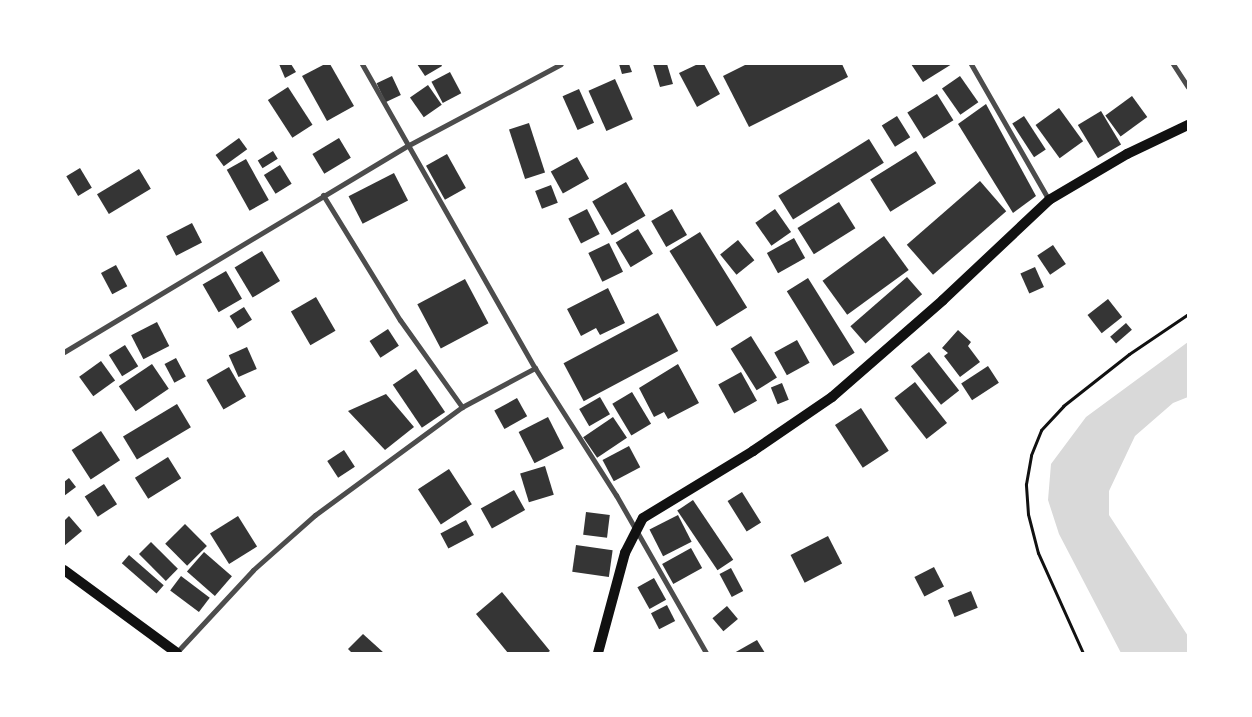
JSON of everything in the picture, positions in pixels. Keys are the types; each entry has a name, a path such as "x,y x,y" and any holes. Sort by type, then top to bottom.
{"main road":[{"path":"598,653 625,553 643,518 753,451 832,397 943,300 1048,200 1127,154 1188,126"},
{"path":"64,570 176,653"}],"street":[{"path":"362,64 535,368 635,531 706,653"},
{"path":"64,352 407,146 561,64"},
{"path":"971,64 1048,200"},
{"path":"1174,64 1188,87"},
{"path":"323,195 400,320 462,408"},
{"path":"176,653 253,570 315,515 462,408 535,368"}],"path":[{"path":"1083,653 1038,553 1028,514 1026,491 1030,455 1041,430 1062,406 1129,354 1188,314"}],"shaded area":[{"path":"1188,342 1188,397 1173,403 1135,436 1109,491 1109,515 1188,636 1188,653 1121,653 1059,534 1048,500 1051,464 1086,417"}],"building":[{"path":"279,64 291,64 296,72 285,78"},
{"path":"325,64 330,64 354,106 327,121 302,76"},
{"path":"417,64 441,64 442,66 425,76"},
{"path":"619,64 629,64 632,72 622,74"},
{"path":"653,64 667,64 673,84 660,87"},
{"path":"698,64 704,64 720,94 697,107 679,73"},
{"path":"747,64 842,64 848,77 749,127 723,76"},
{"path":"911,64 952,64 923,82"},
{"path":"450,72 461,93 443,103 431,82"},
{"path":"392,76 401,95 385,102 377,83"},
{"path":"960,76 978,102 960,115 942,89"},
{"path":"615,79 633,119 606,131 589,91"},
{"path":"428,85 442,105 424,117 410,98"},
{"path":"288,87 313,125 292,138 268,100"},
{"path":"579,89 594,123 578,130 563,96"},
{"path":"937,94 953,120 924,139 907,113"},
{"path":"1132,96 1147,117 1121,136 1105,115"},
{"path":"986,104 1036,196 1013,213 958,124"},
{"path":"1059,108 1083,141 1060,158 1036,125"},
{"path":"1101,111 1121,144 1098,158 1078,125"},
{"path":"897,116 910,137 895,147 882,126"},
{"path":"1024,116 1046,150 1034,157 1012,124"},
{"path":"529,123 545,172 525,179 509,129"},
{"path":"239,138 247,149 224,166 216,155"},
{"path":"339,138 351,158 324,174 312,154"},
{"path":"869,139 884,163 793,219 778,196"},
{"path":"273,151 278,159 263,168 258,161"},
{"path":"916,151 936,183 890,212 870,180"},
{"path":"447,154 466,188 445,200 426,166"},
{"path":"577,157 589,179 563,193 551,172"},
{"path":"246,159 269,200 250,211 227,170"},
{"path":"280,165 292,184 276,194 264,175"},
{"path":"80,168 92,188 78,196 66,176"},
{"path":"139,169 151,189 109,214 97,194"},
{"path":"394,173 408,201 363,224 349,196"},
{"path":"980,181 1006,211 933,275 907,245"},
{"path":"626,182 646,216 612,235 592,202"},
{"path":"551,185 558,203 542,209 535,191"},
{"path":"839,202 855,228 814,254 797,228"},
{"path":"587,209 600,234 581,243 568,219"},
{"path":"672,209 687,235 666,247 651,221"},
{"path":"775,209 791,232 771,246 755,223"},
{"path":"192,223 202,243 176,256 166,236"},
{"path":"638,229 653,254 631,267 616,242"},
{"path":"700,232 747,307 717,327 669,251"},
{"path":"884,236 909,270 847,315 823,281"},
{"path":"794,238 805,258 778,273 767,253"},
{"path":"738,240 754,260 736,275 720,254"},
{"path":"609,243 623,272 602,282 588,253"},
{"path":"1053,245 1066,264 1050,275 1037,256"},
{"path":"262,251 280,281 253,297 235,267"},
{"path":"116,265 127,286 112,294 101,273"},
{"path":"1035,267 1044,287 1029,294 1020,274"},
{"path":"226,271 242,299 219,312 203,284"},
{"path":"907,277 922,294 865,344 850,326"},
{"path":"808,278 855,353 833,366 787,291"},
{"path":"465,279 488,323 441,348 417,304"},
{"path":"608,288 625,323 600,335 596,328 581,336 567,309"},
{"path":"316,297 336,331 310,345 291,312"},
{"path":"1108,299 1122,317 1102,333 1088,315"},
{"path":"244,307 252,320 238,329 230,316"},
{"path":"658,313 678,351 584,401 564,363"},
{"path":"157,322 169,346 143,359 131,335"},
{"path":"1126,323 1132,330 1116,344 1110,337"},
{"path":"388,329 399,346 380,358 370,341"},
{"path":"958,330 971,342 968,346 980,362 960,377 944,356 948,353 942,348"},
{"path":"751,336 777,378 757,390 731,349"},
{"path":"797,340 810,363 787,375 774,353"},
{"path":"125,345 138,366 122,376 109,355"},
{"path":"247,347 257,369 238,377 229,355"},
{"path":"929,352 959,391 941,405 911,366"},
{"path":"176,358 186,377 174,383 165,364"},
{"path":"101,361 115,380 93,396 79,377"},
{"path":"152,364 169,389 136,411 119,386"},
{"path":"678,364 699,403 668,419 664,412 654,417 639,388"},
{"path":"988,366 999,383 972,400 961,383"},
{"path":"229,367 246,396 223,409 206,380"},
{"path":"416,369 445,412 422,428 393,385"},
{"path":"741,372 757,401 734,413 718,385"},
{"path":"915,382 947,423 927,439 895,398"},
{"path":"782,383 789,400 778,404 771,387"},
{"path":"632,392 651,424 631,436 612,404"},
{"path":"386,394 414,427 385,450 348,411"},
{"path":"600,397 610,414 589,426 579,409"},
{"path":"517,398 527,416 504,429 494,411"},
{"path":"177,404 191,427 137,460 123,436"},
{"path":"861,408 889,451 863,468 835,425"},
{"path":"548,417 564,448 534,463 519,432"},
{"path":"613,417 627,438 597,458 583,437"},
{"path":"101,431 120,460 91,479 72,450"},
{"path":"629,446 640,467 614,481 603,460"},
{"path":"344,450 355,467 338,478 327,461"},
{"path":"168,457 181,478 148,499 135,478"},
{"path":"545,466 554,495 529,502 520,474"},
{"path":"449,469 472,504 441,524 418,489"},
{"path":"69,478 76,487 64,496 64,482"},
{"path":"104,484 117,504 98,517 85,497"},
{"path":"514,490 525,510 492,529 481,508"},
{"path":"742,492 761,523 747,532 728,501"},
{"path":"693,500 733,560 718,570 677,511"},
{"path":"586,512 610,515 607,538 583,535"},
{"path":"678,515 692,542 663,556 649,530"},
{"path":"69,516 82,531 64,546 64,521"},
{"path":"238,516 257,547 229,564 210,533"},
{"path":"466,520 474,535 448,549 440,534"},
{"path":"185,524 207,546 187,566 165,544"},
{"path":"828,536 842,564 805,583 791,555"},
{"path":"151,542 178,569 166,581 139,554"},
{"path":"576,545 613,550 609,577 572,572"},
{"path":"691,548 702,568 673,584 662,564"},
{"path":"204,552 232,576 215,596 187,572"},
{"path":"129,555 164,585 156,593 122,563"},
{"path":"934,567 944,587 924,597 914,577"},
{"path":"731,568 743,591 732,597 720,574"},
{"path":"181,576 210,598 199,612 170,590"},
{"path":"654,578 666,600 650,609 637,587"},
{"path":"971,591 978,608 955,617 948,600"},
{"path":"502,592 550,651 547,653 508,653 476,614"},
{"path":"667,605 675,621 659,629 651,613"},
{"path":"727,606 738,619 723,631 712,618"},
{"path":"363,634 384,653 352,653 348,649"},
{"path":"757,640 765,653 734,653"}]}
